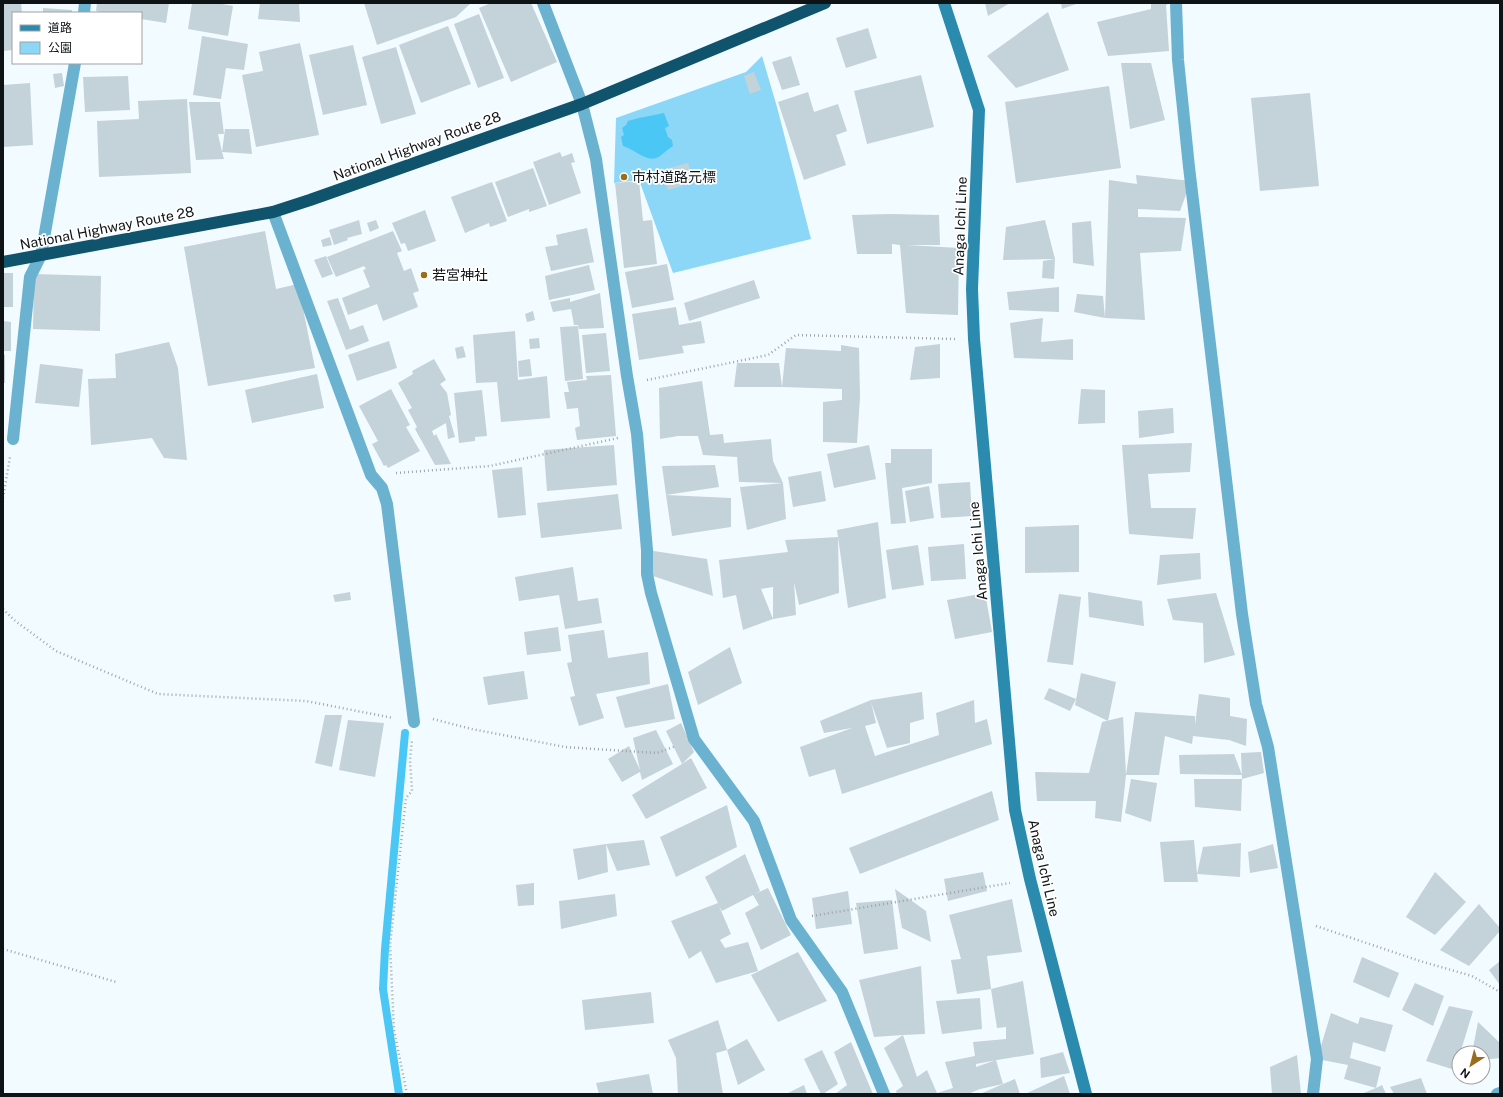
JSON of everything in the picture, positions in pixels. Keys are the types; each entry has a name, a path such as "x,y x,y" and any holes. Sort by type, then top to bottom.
{"highway":[{"name":"National Highway Route 28","path":"3,262 273,212 582,104 825,3"}],"main road":[{"name":"Anaga Ichi Line","path":"944,3 979,110 972,289 974,339 1015,810 1030,879 1086,1094"}],"street":[{"path":"543,3 582,104 596,159 637,434 648,550 647,574 649,586 694,739 754,821 791,920 842,992 884,1094"},
{"path":"1176,3 1178,60 1188,160 1242,614 1256,704 1268,747 1317,1060 1313,1094"},
{"path":"13,439 30,276 41,256 75,64"},
{"path":"273,212 371,475 382,488 387,504 414,722"}],"path":[{"path":"629,384 768,355 796,335 974,339"},
{"path":"371,475 490,466 637,434"},
{"path":"3,498 13,439"},
{"path":"3,609 14,620 56,651 158,694 306,701 414,722 430,718 472,729 565,747 658,753 694,739"},
{"path":"407,1094 394,1030 390,945 406,798 412,791 410,760 414,722"},
{"path":"791,920 1030,879"},
{"path":"1295,918 1420,961 1472,976 1500,992"},
{"path":"3,949 116,982"}],"green space":[{"path":"762,56 777,107 811,239 673,273 639,180 614,183 616,118 746,72"}],"shaded area":[{"path":"664,113 669,126 665,128 668,137 672,140 673,146 660,156 651,159 623,146 621,137 624,135 622,128 628,121"}],"building":[{"path":"3,3 21,3 22,12 12,12 12,50 3,51"},
{"path":"97,3 169,3 166,23 142,19 142,12 96,11"},
{"path":"192,3 217,3 233,6 228,36 188,29"},
{"path":"260,3 299,3 300,22 258,19"},
{"path":"364,3 471,3 456,17 377,45"},
{"path":"491,3 531,3 557,62 511,82 479,8"},
{"path":"985,3 1010,3 988,16"},
{"path":"1061,3 1079,3 1062,9"},
{"path":"1151,3 1171,3 1166,5 1169,51 1108,56 1097,22 1151,9"},
{"path":"43,8 72,10 72,12 43,12"},
{"path":"1048,12 1069,70 1016,88 987,56"},
{"path":"479,14 504,78 478,88 454,24"},
{"path":"448,26 471,84 421,103 399,45"},
{"path":"868,28 877,58 846,68 836,38"},
{"path":"202,36 248,44 244,70 226,68 221,99 193,95"},
{"path":"300,43 319,135 256,147 242,75 263,71 259,52"},
{"path":"353,45 367,105 323,115 309,55"},
{"path":"396,47 416,114 381,124 362,57"},
{"path":"791,56 800,85 782,90 772,62"},
{"path":"1121,63 1151,63 1165,120 1130,129"},
{"path":"754,72 761,90 750,94 744,76"},
{"path":"62,73 64,86 55,88 53,74"},
{"path":"921,75 934,127 867,144 854,91"},
{"path":"128,76 130,110 85,112 83,77"},
{"path":"30,83 33,145 3,147 3,85"},
{"path":"1109,86 1121,168 1016,183 1005,102"},
{"path":"808,92 814,112 838,104 847,131 836,135 846,165 804,180 778,102"},
{"path":"1310,93 1319,186 1260,191 1251,98"},
{"path":"187,99 191,173 99,177 97,121 139,119 138,101"},
{"path":"189,102 220,102 224,134 218,134 224,159 196,160"},
{"path":"225,129 249,129 252,154 222,152"},
{"path":"560,152 562,157 572,153 575,162 571,163 581,193 549,205 533,162"},
{"path":"688,163 694,182 668,190 662,170"},
{"path":"533,168 547,206 529,212 529,209 508,217 495,182"},
{"path":"1136,175 1191,181 1180,211 1138,209 1138,217 1186,218 1181,251 1140,253 1145,320 1105,318 1109,180 1137,184"},
{"path":"639,181 643,221 652,220 657,264 624,268 615,183"},
{"path":"492,182 507,221 490,227 489,223 465,233 451,197"},
{"path":"425,210 436,241 408,251 405,243 401,244 392,223"},
{"path":"852,215 939,215 940,245 907,245 959,248 958,315 906,313 900,245 892,244 892,254 857,254"},
{"path":"359,220 362,234 347,238 348,240 334,245 329,230"},
{"path":"376,220 379,228 370,232 367,223"},
{"path":"1045,220 1055,259 1003,260 1006,227"},
{"path":"1091,221 1094,266 1073,263 1072,223"},
{"path":"587,228 594,262 551,271 545,247 558,245 556,235"},
{"path":"265,231 276,289 298,284 315,368 208,386 184,247"},
{"path":"393,231 402,251 397,253 404,271 411,268 419,291 413,293 418,307 383,321 377,304 348,315 342,298 370,287 363,270 366,269 364,266 336,277 327,257"},
{"path":"330,237 332,245 323,247 321,240"},
{"path":"326,256 333,274 322,278 314,260"},
{"path":"1055,259 1054,279 1042,278 1043,261"},
{"path":"667,264 674,300 632,308 625,272"},
{"path":"589,265 595,290 549,300 545,276"},
{"path":"3,273 13,273 13,307 3,307"},
{"path":"34,274 101,276 100,331 33,329"},
{"path":"754,280 760,298 689,321 684,303"},
{"path":"1059,287 1059,312 1009,310 1007,292"},
{"path":"600,293 604,328 579,329 578,325 574,325 571,309 553,312 550,302 570,298 570,302"},
{"path":"1077,294 1103,296 1105,318 1074,312"},
{"path":"338,298 350,330 363,325 369,341 346,350 327,301"},
{"path":"676,307 679,325 701,321 705,343 682,346 684,353 639,360 632,314"},
{"path":"533,311 535,320 527,322 525,314"},
{"path":"1043,318 1041,342 1073,339 1073,360 1014,358 1010,323"},
{"path":"3,321 11,322 11,351 3,351"},
{"path":"578,326 583,379 565,381 560,327"},
{"path":"515,331 518,380 547,376 550,418 501,422 497,382 476,383 473,335"},
{"path":"606,333 610,371 586,373 582,335"},
{"path":"539,338 540,348 530,349 529,339"},
{"path":"389,341 397,368 357,381 348,355"},
{"path":"169,342 178,368 187,460 164,458 152,438 91,445 88,379 116,378 115,354"},
{"path":"940,344 940,378 910,380 915,347"},
{"path":"841,345 859,348 860,397 857,443 823,442 823,402 842,400 842,389 782,387 786,348 841,351"},
{"path":"463,346 466,357 457,359 455,348"},
{"path":"3,354 5,355 5,383 3,383"},
{"path":"434,359 446,380 440,384 447,393 451,415 449,416 455,437 448,439 446,423 432,431 434,436 436,434 451,464 435,465 415,429 417,427 408,410 412,408 398,383 413,374 412,371"},
{"path":"530,359 532,376 519,377 518,361"},
{"path":"737,363 779,363 782,387 734,387"},
{"path":"40,364 83,369 79,407 35,403"},
{"path":"317,374 324,408 252,423 245,390"},
{"path":"611,375 616,436 577,440 575,428 580,426 578,408 567,409 564,392 569,392 567,382 587,380 586,376"},
{"path":"702,381 710,435 723,434 724,443 771,439 773,461 783,483 739,482 737,457 703,455 698,436 678,436 660,439 659,388"},
{"path":"391,389 410,425 406,427 420,451 388,468 386,465 384,466 372,444 378,441 359,406"},
{"path":"1081,389 1105,390 1105,423 1078,424"},
{"path":"482,390 487,436 475,437 475,441 459,443 454,393"},
{"path":"1173,408 1174,433 1139,438 1138,411"},
{"path":"1192,443 1190,472 1148,474 1151,508 1196,508 1193,539 1129,534 1122,445"},
{"path":"614,445 617,485 547,491 544,450"},
{"path":"869,445 876,479 834,488 827,454"},
{"path":"891,449 932,449 932,483 902,488 906,523 891,524 885,463 891,463"},
{"path":"715,465 719,487 666,495 662,466"},
{"path":"522,467 526,515 498,518 492,470"},
{"path":"821,471 826,501 793,507 788,477"},
{"path":"970,482 972,516 941,518 938,484"},
{"path":"783,483 786,519 747,530 740,487"},
{"path":"929,486 934,518 910,522 905,491"},
{"path":"618,494 622,529 541,538 537,503"},
{"path":"666,495 731,498 731,527 672,536"},
{"path":"878,522 886,598 848,608 837,530"},
{"path":"1079,525 1079,572 1025,573 1025,527"},
{"path":"838,537 839,593 799,605 794,582 796,615 773,619 743,630 736,595 723,598 719,560 788,552 785,540","holes":["773,587 773,619 761,589"]},
{"path":"964,544 966,579 931,581 928,547"},
{"path":"918,545 924,585 892,590 886,550"},
{"path":"647,550 707,559 713,596 647,574"},
{"path":"1200,553 1201,579 1157,585 1160,555"},
{"path":"573,567 578,601 598,598 602,623 565,629 559,595 519,601 515,577"},
{"path":"350,592 351,600 335,602 333,595"},
{"path":"1088,592 1142,601 1144,626 1089,617"},
{"path":"985,593 992,632 955,639 947,600"},
{"path":"1216,593 1235,655 1204,663 1203,623 1173,620 1167,599"},
{"path":"1059,594 1081,597 1073,665 1047,662"},
{"path":"558,627 561,651 527,655 524,632"},
{"path":"604,630 608,658 648,652 650,684 596,694 604,718 579,726 570,697 575,696 567,663 572,662 568,635"},
{"path":"730,647 742,683 698,705 688,672"},
{"path":"524,671 528,699 488,705 483,677"},
{"path":"1081,673 1116,682 1108,721 1075,705"},
{"path":"668,684 675,719 625,728 616,697"},
{"path":"1049,688 1076,699 1070,711 1044,699"},
{"path":"922,692 924,719 910,723 910,743 887,748 871,702 876,723 865,726 875,756 939,735 936,713 974,700 975,723 987,719 992,744 842,794 835,769 809,777 800,747 852,728 824,733 820,721 871,700"},
{"path":"1199,694 1230,698 1230,716 1247,719 1246,746 1229,740 1193,736 1192,744 1165,736 1159,775 1126,775 1135,712 1195,716 1195,725"},
{"path":"325,715 342,715 332,767 315,763"},
{"path":"1123,717 1126,775 1121,822 1095,818 1096,801 1037,801 1035,772 1089,773 1102,722"},
{"path":"348,720 384,723 375,777 339,770"},
{"path":"681,723 694,752 682,764 666,731"},
{"path":"656,730 673,764 642,780 640,772 622,782 608,759 629,746 640,770 633,738"},
{"path":"1261,752 1264,773 1242,779 1241,753"},
{"path":"1234,754 1242,775 1180,774 1179,755"},
{"path":"691,758 707,788 646,819 632,795"},
{"path":"1131,779 1157,783 1151,822 1125,813"},
{"path":"1194,779 1242,779 1241,811 1195,807"},
{"path":"992,791 999,820 860,874 849,848"},
{"path":"727,805 737,847 676,877 660,837"},
{"path":"644,840 650,865 617,871 606,844"},
{"path":"1194,840 1198,882 1164,882 1160,842"},
{"path":"1241,843 1240,877 1197,874 1203,847"},
{"path":"606,844 608,872 578,880 573,849"},
{"path":"1273,844 1278,868 1250,873 1248,852"},
{"path":"745,854 760,891 755,894 768,888 791,935 761,950 745,913 759,905 753,895 722,911 719,906 731,934 720,940 725,948 748,942 758,971 716,983 701,951 689,959 671,921 718,903 705,877"},
{"path":"983,872 987,891 948,901 944,879"},
{"path":"1435,872 1466,902 1435,935 1406,917"},
{"path":"534,883 534,905 518,906 516,885"},
{"path":"895,889 926,911 931,942 902,928"},
{"path":"848,891 852,924 816,929 812,898"},
{"path":"615,894 617,916 561,929 559,901"},
{"path":"1012,899 1022,952 987,956 991,989 957,994 951,960 961,959 949,915"},
{"path":"892,900 898,949 864,954 856,903"},
{"path":"1479,904 1500,928 1500,931 1469,966 1440,950"},
{"path":"798,952 827,1001 778,1022 751,975"},
{"path":"1362,957 1399,973 1389,998 1353,982"},
{"path":"1500,961 1500,985 1489,970"},
{"path":"921,966 925,1034 874,1037 859,980"},
{"path":"1023,981 1034,1054 996,1060 1003,1084 980,1089 968,1094 897,1094 896,1091 903,1086 884,1048 903,1035 917,1077 927,1070 937,1093 953,1088 945,1062 975,1056 973,1042 1006,1039 1006,1027 997,1028 991,989","holes":["995,1060 976,1067 976,1064"]},
{"path":"1415,983 1444,996 1433,1026 1402,1010"},
{"path":"651,992 654,1023 585,1030 582,1000"},
{"path":"980,998 982,1029 942,1034 936,1001"},
{"path":"1449,1006 1473,1011 1463,1045 1451,1045 1451,1069 1426,1061"},
{"path":"1331,1013 1358,1024 1360,1017 1393,1025 1385,1052 1353,1042 1350,1058 1381,1067 1376,1088 1344,1079 1348,1065 1317,1059"},
{"path":"718,1020 727,1050 716,1053 723,1094 678,1094 676,1058 668,1040"},
{"path":"1478,1022 1500,1043 1500,1058 1491,1059 1491,1045 1474,1045"},
{"path":"747,1039 765,1070 738,1085 727,1050"},
{"path":"851,1042 873,1094 835,1094 847,1085 834,1052"},
{"path":"822,1050 838,1084 821,1094 804,1059"},
{"path":"1063,1052 1070,1073 1041,1078 1040,1058"},
{"path":"1297,1055 1301,1094 1272,1094 1270,1067"},
{"path":"649,1074 653,1094 599,1094 596,1083"},
{"path":"1064,1076 1070,1094 1025,1094"},
{"path":"1421,1078 1427,1094 1394,1094 1390,1087"},
{"path":"1015,1079 1020,1094 980,1094"},
{"path":"804,1085 807,1094 786,1094"},
{"path":"1382,1085 1386,1094 1361,1094 1376,1088"}],"waterway":[{"path":"399,1094 383,989 385,949 405,733"}],"place":[{"name":"市村道路元標","path":"624,177"},
{"name":"若宮神社","path":"424,275"}]}
